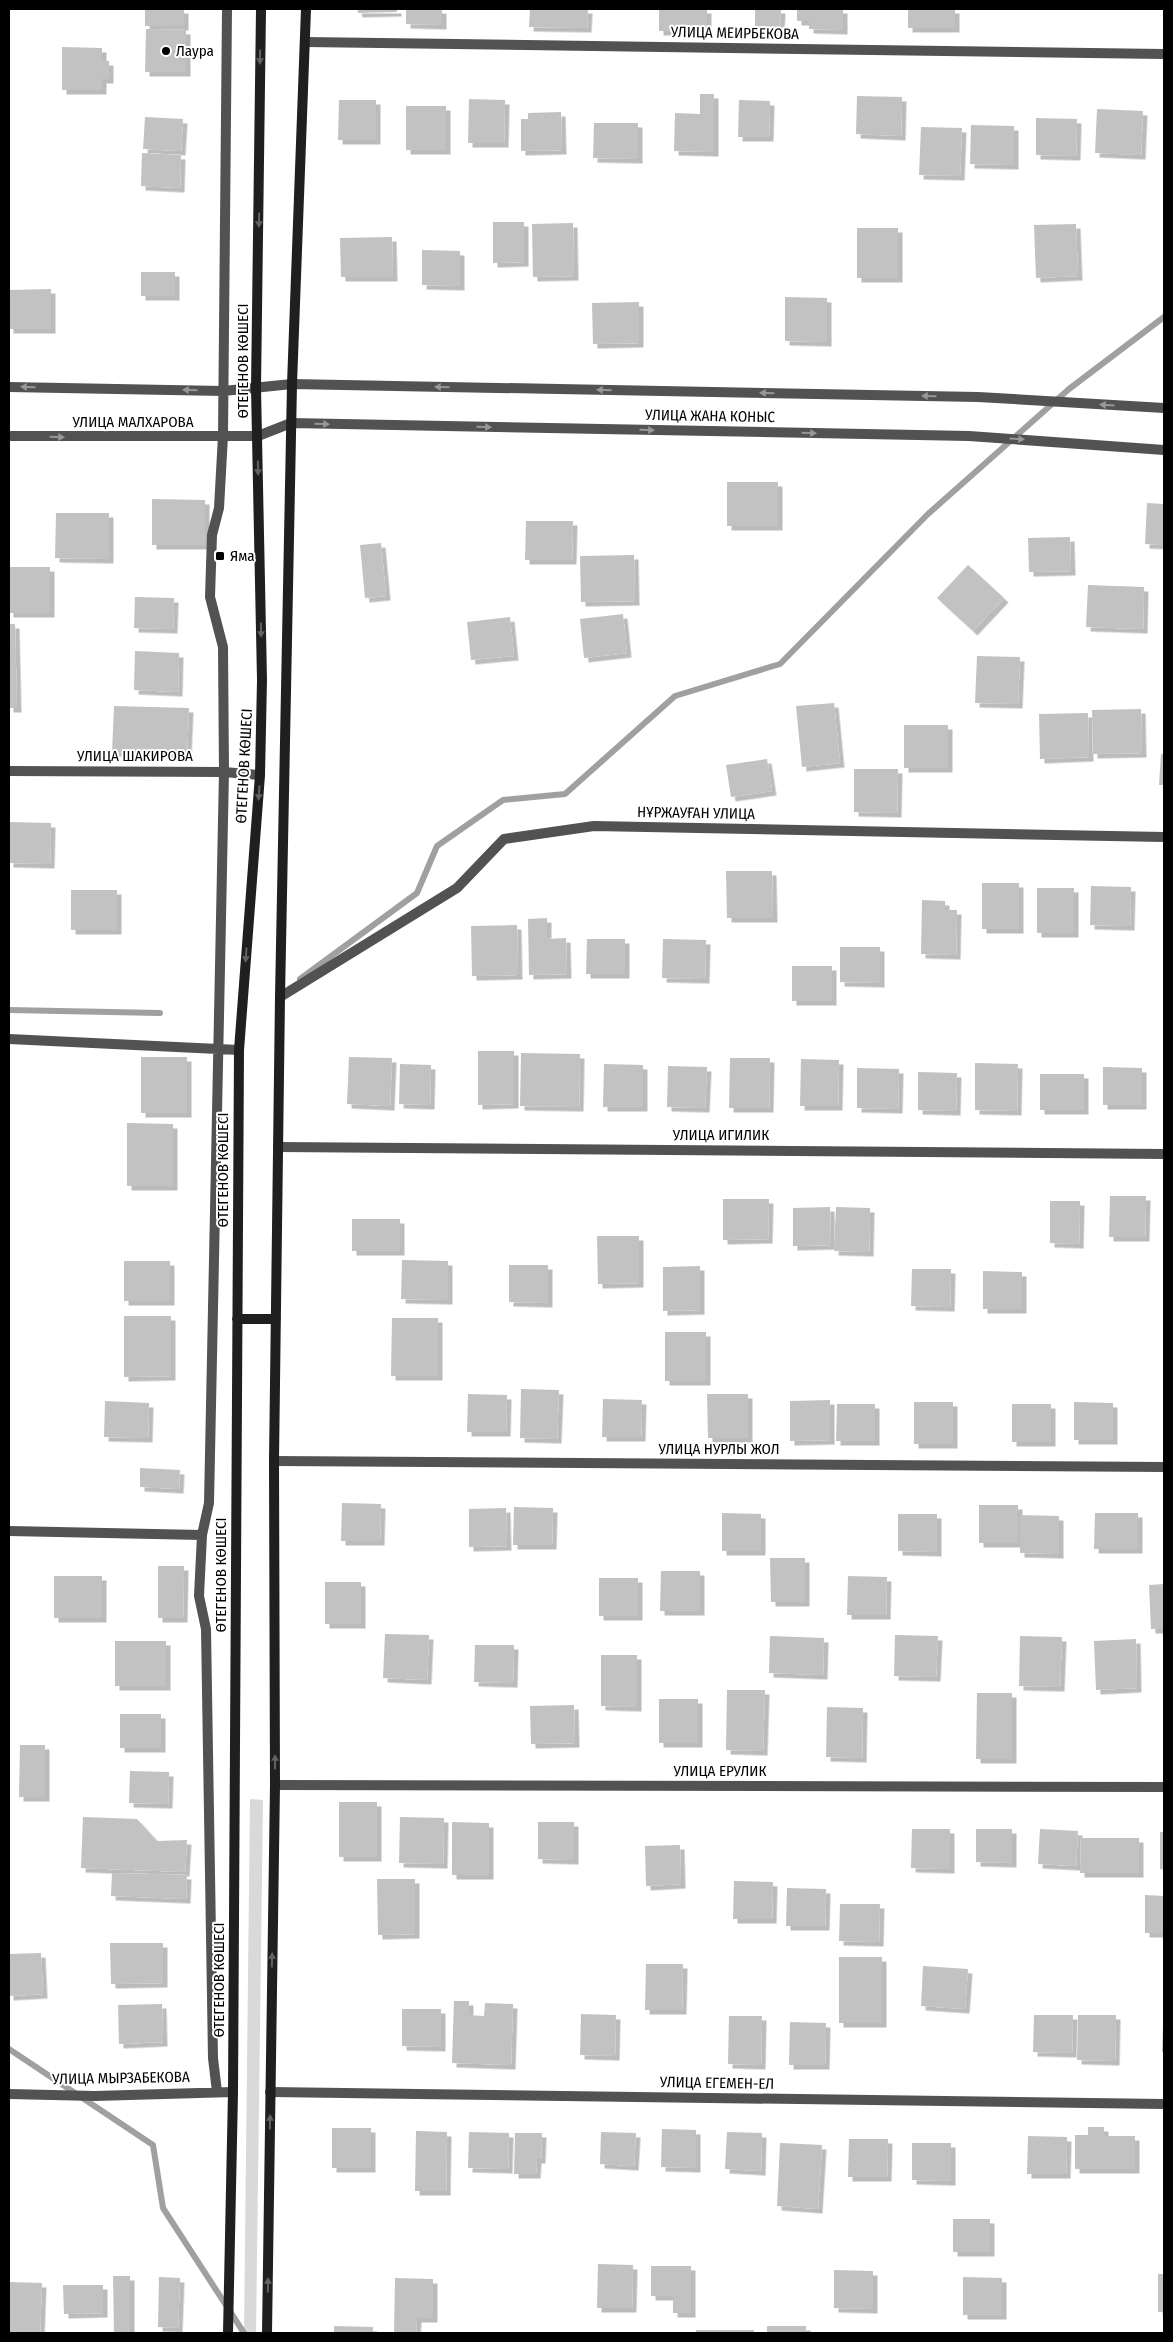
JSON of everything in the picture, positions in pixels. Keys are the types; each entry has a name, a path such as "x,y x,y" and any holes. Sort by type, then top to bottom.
{"main road":[{"name":"ӨТЕГЕНОВ КӨШЕСІ","path":"228,2333 233,2092 239,1050 260,774 262,680 256,388 261,9"},
{"path":"268,2333 275,1785 274,1461 280,998 292,384 306,9"},
{"path":"237,1319 276,1319"}],"street":[{"path":"217,2092 212,2058 206,1629 199,1596 202,1536 209,1504 224,772 223,647 210,597 212,535 219,508 223,436 227,9"},
{"name":"УЛИЦА МЕИРБЕКОВА","path":"306,42 1164,54"},
{"name":"УЛИЦА ЖАНА КОНЫС","path":"256,388 292,384 978,397 1160,408"},
{"path":"9,387 224,391 256,388"},
{"name":"УЛИЦА ЖАНА КОНЫС","path":"258,436 291,423 969,436 1162,450"},
{"name":"УЛИЦА МАЛХАРОВА","path":"9,436 258,436"},
{"name":"УЛИЦА ШАКИРОВА","path":"9,771 224,772 260,774"},
{"name":"НҰРЖАУҒАН УЛИЦА","path":"280,998 457,888 504,839 594,826 1164,837"},
{"path":"9,1039 239,1050"},
{"name":"УЛИЦА ИГИЛИК","path":"278,1147 1164,1154"},
{"name":"УЛИЦА НУРЛЫ ЖОЛ","path":"274,1461 1164,1467"},
{"path":"9,1531 202,1536"},
{"name":"УЛИЦА ЕРУЛИК","path":"275,1785 1164,1787"},
{"name":"УЛИЦА МЫРЗАБЕКОВА","path":"9,2094 94,2096 233,2092"},
{"name":"УЛИЦА ЕГЕМЕН-ЕЛ","path":"270,2092 1164,2104"}],"shaded area":[{"path":"250,1799 263,1800 256,2333 244,2333"}],"building":[{"path":"145,9 184,9 184,26 145,26"},
{"path":"357,9 397,9 397,12 358,13"},
{"path":"406,9 442,9 442,25 406,24"},
{"path":"530,9 588,9 587,28 529,27"},
{"path":"659,9 707,9 707,31 659,31"},
{"path":"755,9 781,9 780,28 755,28"},
{"path":"797,9 843,9 843,30 809,29 809,21 797,21"},
{"path":"908,9 955,9 955,28 908,28"},
{"name":"Лаура","path":"146,29 186,30 186,72 145,72"},
{"path":"62,47 102,48 102,61 109,61 109,79 102,79 102,90 62,90"},
{"path":"700,94 714,94 714,152 674,151 675,113 700,114"},
{"path":"857,96 902,97 901,136 856,134"},
{"path":"469,99 505,100 504,143 468,143"},
{"path":"339,100 376,100 376,140 338,140"},
{"path":"739,100 770,101 769,137 738,137"},
{"path":"406,106 446,106 446,150 406,150"},
{"path":"1097,109 1143,111 1141,155 1095,153"},
{"path":"561,112 562,150 521,151 521,119 528,119 528,113"},
{"path":"145,117 183,119 181,151 143,149"},
{"path":"1036,118 1077,119 1076,156 1036,155"},
{"path":"594,123 638,123 638,159 593,158"},
{"path":"971,125 1014,126 1014,165 970,164"},
{"path":"921,127 962,128 960,176 919,175"},
{"path":"142,153 181,155 180,188 141,186"},
{"path":"493,222 524,222 524,262 493,263"},
{"path":"573,223 574,276 533,277 532,224"},
{"path":"1076,224 1078,276 1036,278 1034,225"},
{"path":"857,228 898,228 898,278 857,278"},
{"path":"392,237 393,277 341,277 340,238"},
{"path":"422,250 460,251 460,286 422,285"},
{"path":"141,272 175,272 175,296 141,296"},
{"path":"51,289 51,329 9,329 9,290"},
{"path":"785,297 827,298 827,342 785,341"},
{"path":"639,302 639,343 593,344 592,303"},
{"path":"727,482 778,482 778,526 727,526"},
{"path":"152,499 205,500 205,545 152,545"},
{"path":"1147,503 1164,504 1164,545 1145,544"},
{"path":"56,513 109,513 109,559 55,558"},
{"path":"526,521 573,521 572,560 525,560"},
{"path":"1070,537 1071,571 1029,572 1028,538"},
{"path":"381,543 386,596 365,598 360,545"},
{"path":"634,555 635,601 581,602 580,556"},
{"path":"968,565 1004,598 973,631 937,598"},
{"path":"9,567 50,567 50,613 9,613"},
{"path":"1088,585 1144,587 1143,629 1086,627"},
{"path":"135,597 174,598 173,629 134,628"},
{"path":"623,614 627,653 584,658 580,619"},
{"path":"510,617 514,656 471,660 467,622"},
{"path":"9,624 15,624 17,708 9,708"},
{"path":"135,651 179,653 178,692 134,690"},
{"path":"977,656 1020,657 1018,704 975,703"},
{"path":"834,703 840,763 802,767 796,706"},
{"path":"114,706 189,708 187,754 112,752"},
{"path":"1141,709 1142,753 1093,754 1092,710"},
{"path":"1088,713 1089,757 1040,759 1039,714"},
{"path":"904,725 948,725 948,768 904,768"},
{"path":"1161,754 1164,754 1164,785 1159,785"},
{"path":"767,759 772,791 731,797 726,765"},
{"path":"854,769 898,769 897,813 854,812"},
{"path":"9,822 51,823 50,864 9,863"},
{"path":"726,871 772,871 773,918 727,918"},
{"path":"982,883 1019,883 1019,929 982,929"},
{"path":"1091,886 1131,887 1130,926 1090,925"},
{"path":"1037,888 1074,888 1074,933 1037,933"},
{"path":"71,890 117,890 117,930 71,930"},
{"path":"922,900 945,901 945,910 957,910 956,955 921,954"},
{"path":"547,918 547,939 566,938 567,974 529,975 528,919"},
{"path":"517,925 518,975 472,976 471,926"},
{"path":"587,939 625,939 625,974 586,974"},
{"path":"663,939 706,940 705,979 662,978"},
{"path":"840,947 880,947 880,983 840,982"},
{"path":"792,966 832,966 832,1001 792,1001"},
{"path":"478,1051 514,1051 514,1104 478,1105"},
{"path":"521,1053 580,1054 579,1107 520,1106"},
{"path":"141,1057 187,1057 187,1113 141,1113"},
{"path":"349,1057 392,1058 390,1106 347,1104"},
{"path":"730,1058 770,1058 769,1108 729,1108"},
{"path":"801,1059 839,1060 838,1106 800,1106"},
{"path":"975,1063 1018,1064 1017,1111 975,1110"},
{"path":"400,1064 431,1065 430,1105 399,1104"},
{"path":"604,1064 643,1065 643,1107 603,1107"},
{"path":"668,1066 707,1067 705,1108 667,1107"},
{"path":"1103,1067 1142,1068 1142,1105 1103,1105"},
{"path":"857,1068 899,1069 898,1109 857,1108"},
{"path":"918,1072 957,1073 956,1111 918,1110"},
{"path":"1040,1074 1084,1074 1084,1110 1040,1110"},
{"path":"127,1123 173,1124 173,1186 127,1186"},
{"path":"1110,1196 1146,1196 1145,1237 1109,1237"},
{"path":"723,1199 769,1199 768,1239 723,1240"},
{"path":"1050,1201 1080,1201 1079,1244 1050,1243"},
{"path":"830,1207 831,1245 793,1246 793,1208"},
{"path":"836,1207 870,1208 869,1252 834,1251"},
{"path":"352,1219 400,1219 400,1251 352,1251"},
{"path":"597,1236 639,1236 639,1283 598,1284"},
{"path":"402,1260 448,1261 448,1300 401,1299"},
{"path":"124,1261 170,1261 170,1301 124,1301"},
{"path":"509,1265 548,1265 548,1303 509,1302"},
{"path":"700,1266 700,1310 663,1311 663,1267"},
{"path":"912,1269 951,1269 950,1307 911,1306"},
{"path":"983,1271 1022,1272 1022,1309 983,1309"},
{"path":"124,1316 171,1316 171,1376 124,1377"},
{"path":"392,1318 438,1318 438,1376 391,1376"},
{"path":"665,1332 706,1332 706,1381 665,1381"},
{"path":"521,1389 559,1390 557,1439 520,1438"},
{"path":"468,1394 507,1395 506,1432 467,1432"},
{"path":"707,1394 748,1394 748,1438 708,1438"},
{"path":"603,1399 642,1400 641,1437 602,1437"},
{"path":"830,1400 830,1440 790,1441 790,1401"},
{"path":"105,1401 149,1403 148,1438 104,1437"},
{"path":"914,1402 953,1402 953,1444 914,1444"},
{"path":"1074,1402 1113,1403 1113,1440 1074,1440"},
{"path":"837,1404 875,1404 875,1441 836,1441"},
{"path":"1012,1404 1051,1404 1051,1442 1012,1442"},
{"path":"140,1468 180,1470 179,1489 140,1487"},
{"path":"342,1503 381,1504 380,1541 341,1541"},
{"path":"979,1505 1018,1505 1018,1543 979,1543"},
{"path":"514,1507 553,1508 552,1545 513,1545"},
{"path":"506,1508 507,1546 469,1547 469,1509"},
{"path":"722,1513 761,1514 761,1551 722,1551"},
{"path":"1095,1513 1138,1513 1138,1549 1094,1549"},
{"path":"898,1514 937,1514 937,1552 898,1551"},
{"path":"1020,1515 1059,1516 1059,1554 1020,1553"},
{"path":"770,1558 805,1558 805,1602 771,1602"},
{"path":"158,1566 184,1566 183,1618 158,1618"},
{"path":"661,1571 700,1571 700,1611 660,1611"},
{"path":"54,1576 102,1576 102,1618 54,1618"},
{"path":"848,1576 887,1577 886,1615 847,1615"},
{"path":"599,1578 638,1578 638,1616 599,1616"},
{"path":"325,1582 361,1582 361,1624 325,1624"},
{"path":"1164,1584 1164,1629 1151,1629 1149,1585"},
{"path":"385,1634 429,1635 427,1680 383,1678"},
{"path":"895,1635 938,1636 936,1677 894,1676"},
{"path":"770,1636 824,1638 823,1675 769,1673"},
{"path":"1020,1636 1062,1637 1060,1687 1019,1686"},
{"path":"1136,1639 1137,1688 1096,1690 1094,1641"},
{"path":"115,1641 166,1641 166,1686 115,1686"},
{"path":"475,1645 514,1645 513,1683 474,1682"},
{"path":"601,1655 637,1655 637,1707 601,1706"},
{"path":"727,1690 765,1690 763,1751 726,1750"},
{"path":"977,1693 1012,1693 1012,1759 976,1759"},
{"path":"659,1699 698,1699 698,1743 659,1743"},
{"path":"574,1705 575,1743 531,1744 530,1706"},
{"path":"827,1707 863,1708 862,1758 826,1757"},
{"path":"120,1714 161,1714 161,1748 120,1748"},
{"path":"20,1745 45,1745 45,1797 19,1797"},
{"path":"130,1771 169,1772 168,1804 129,1803"},
{"path":"339,1802 377,1802 377,1857 339,1857"},
{"path":"83,1817 137,1819 157,1841 187,1840 185,1872 81,1868"},
{"path":"400,1817 444,1818 443,1864 399,1863"},
{"path":"452,1822 489,1823 489,1875 452,1875"},
{"path":"538,1822 574,1822 574,1860 538,1859"},
{"path":"912,1829 950,1829 950,1869 911,1868"},
{"path":"976,1829 1012,1829 1012,1863 976,1862"},
{"path":"1040,1829 1078,1831 1076,1866 1038,1864"},
{"path":"1160,1832 1164,1832 1164,1870 1160,1869"},
{"path":"1081,1838 1139,1838 1139,1873 1080,1873"},
{"path":"680,1845 681,1884 646,1886 645,1846"},
{"path":"112,1873 187,1875 186,1899 111,1896"},
{"path":"377,1879 415,1879 415,1934 378,1935"},
{"path":"734,1881 773,1882 772,1919 733,1919"},
{"path":"787,1888 826,1889 825,1926 786,1926"},
{"path":"1145,1895 1164,1896 1164,1933 1145,1933"},
{"path":"840,1904 880,1904 879,1942 839,1941"},
{"path":"110,1943 163,1943 163,1983 111,1984"},
{"path":"41,1953 43,1994 9,1996 9,1954"},
{"path":"839,1957 882,1957 882,2023 839,2023"},
{"path":"646,1964 683,1964 682,2010 645,2010"},
{"path":"923,1966 968,1969 965,2009 921,2006"},
{"path":"454,2001 469,2001 469,2015 484,2016 485,2003 513,2004 511,2065 452,2063"},
{"path":"162,2004 163,2042 119,2044 118,2005"},
{"path":"402,2009 441,2009 441,2047 402,2046"},
{"path":"581,2014 616,2015 615,2056 580,2055"},
{"path":"1034,2015 1073,2015 1072,2053 1033,2052"},
{"path":"1078,2015 1116,2015 1115,2061 1077,2060"},
{"path":"729,2016 762,2016 761,2065 728,2064"},
{"path":"790,2022 826,2023 825,2065 789,2065"},
{"path":"1163,2025 1164,2052 1162,2052"},
{"path":"1088,2127 1104,2127 1104,2136 1135,2136 1135,2169 1075,2169 1075,2135 1088,2135"},
{"path":"332,2128 371,2128 371,2168 332,2168"},
{"path":"662,2129 696,2130 696,2168 661,2167"},
{"path":"416,2131 447,2132 446,2191 415,2191"},
{"path":"469,2132 509,2133 508,2169 468,2168"},
{"path":"601,2132 636,2133 634,2166 600,2164"},
{"path":"727,2132 762,2133 761,2171 725,2169"},
{"path":"515,2133 542,2133 541,2159 537,2159 536,2174 514,2174"},
{"path":"1028,2136 1067,2137 1066,2174 1027,2174"},
{"path":"849,2139 888,2139 887,2177 848,2177"},
{"path":"780,2143 822,2145 818,2209 777,2206"},
{"path":"912,2143 951,2143 951,2181 912,2180"},
{"path":"953,2219 990,2219 990,2252 953,2252"},
{"path":"598,2264 633,2265 632,2308 597,2308"},
{"path":"651,2266 691,2266 691,2313 673,2313 673,2296 651,2296"},
{"path":"834,2270 873,2271 873,2309 834,2308"},
{"path":"1158,2274 1164,2274 1164,2312 1158,2312"},
{"path":"113,2276 130,2276 130,2333 114,2333"},
{"path":"159,2277 180,2278 178,2328 158,2327"},
{"path":"963,2277 1002,2278 1002,2315 963,2315"},
{"path":"395,2278 433,2279 433,2318 417,2318 416,2333 394,2333"},
{"path":"9,2282 42,2283 40,2333 9,2333"},
{"path":"63,2285 103,2285 103,2313 64,2314"},
{"path":"334,2326 373,2327 373,2333 334,2333"},
{"path":"767,2326 806,2326 806,2333 767,2333"},
{"path":"696,2330 754,2330 754,2333 696,2333"}],"waterway":[{"path":"300,979 417,893 437,846 503,800 565,794 675,696 780,664 928,514 1069,389 1164,317"},
{"path":"9,1010 160,1013"},
{"path":"9,2049 153,2145 163,2208 244,2333"}],"place":[{"name":"Лаура","path":"166,51"},
{"name":"Яма","path":"220,556"}]}
